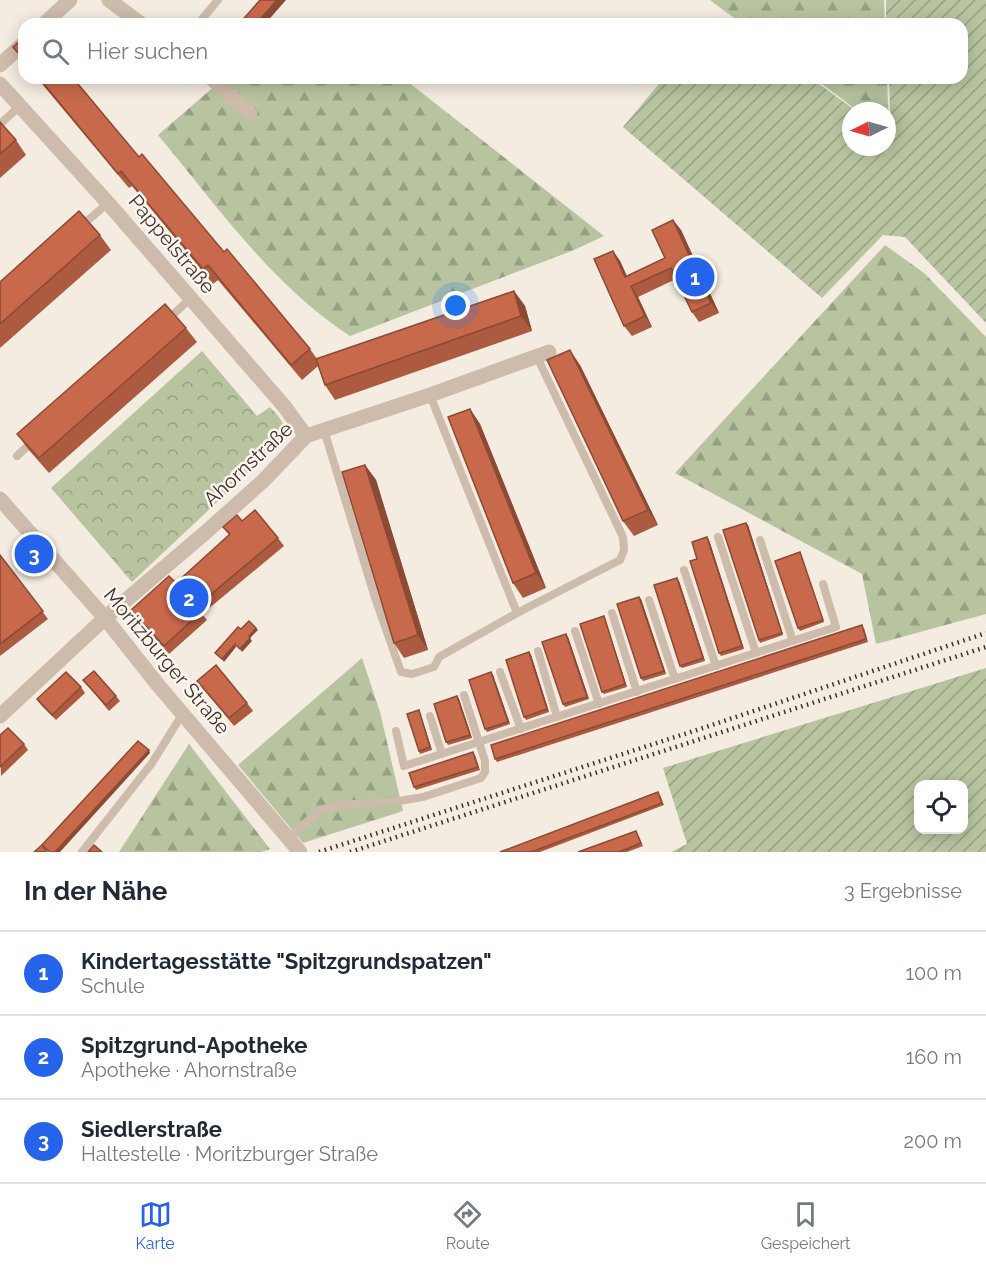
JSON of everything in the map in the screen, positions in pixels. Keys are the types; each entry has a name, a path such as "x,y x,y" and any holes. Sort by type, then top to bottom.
{"street":[{"path":"51,18 70,0"},
{"path":"109,0 133,18"},
{"path":"0,65 18,48"},
{"name":"Pappelstraße","path":"0,84 108,203 284,406 306,436"},
{"path":"218,84 250,113"},
{"name":"Ahornstraße","path":"0,716 105,618 263,481 306,436 543,355"},
{"name":"Moritzburger Straße","path":"0,498 105,618 300,852"}],"lane":[{"path":"203,18 218,0"},
{"path":"0,124 20,106"},
{"path":"75,232 108,203"},
{"path":"156,330 190,299"},
{"path":"324,430 375,598 401,672 412,674 434,667 439,657 517,613 620,560 624,550 623,537 543,355"},
{"path":"430,395 517,613"},
{"path":"16,456 43,432"},
{"path":"718,537 756,653"},
{"path":"760,540 794,641"},
{"path":"684,570 716,666"},
{"path":"396,731 404,766 836,627 823,584"},
{"path":"650,600 675,679"},
{"path":"612,613 637,692"},
{"path":"576,631 599,704"},
{"path":"537,651 557,717"},
{"path":"500,672 521,729"},
{"path":"289,838 320,810 340,805 423,797 481,778 486,772 485,760 464,695"},
{"path":"82,852 152,763 183,713"},
{"path":"430,716 442,754"}],"green space":[{"path":"710,0 884,0 885,18 734,18"},
{"path":"886,0 986,0 986,323 905,237 883,235 822,298 623,127 659,84 819,84 844,102 842,156 896,156 896,102 890,102 889,84 968,84 968,18 886,18"},
{"path":"217,84 411,84 604,236 574,250 350,336 322,316 271,269 158,135"},
{"path":"822,84 887,84 888,102 846,102"},
{"path":"885,245 924,273 986,337 986,614 876,644 862,574 675,473"},
{"path":"202,351 257,416 270,407 274,411 283,424 283,438 132,582 51,488"},
{"path":"362,658 380,712 403,811 303,843 238,765"},
{"path":"986,668 986,852 671,852 687,844 663,768"},
{"path":"189,744 270,849 261,852 119,852"}],"building":[{"path":"260,0 277,0 261,18 244,18"},
{"path":"18,42 18,53 13,47"},
{"path":"44,84 78,84 139,157 142,154 224,252 227,249 310,349 291,365 208,265 203,269 121,171 118,174"},
{"path":"0,122 16,140 0,154"},
{"path":"79,211 100,235 0,324 0,282"},
{"path":"673,220 711,303 692,312 671,268 631,286 645,316 624,326 594,259 613,251 625,277 665,258 652,230"},
{"path":"514,291 521,316 325,385 316,359"},
{"path":"165,304 186,328 39,458 17,434"},
{"path":"570,350 648,510 623,521 547,360"},
{"path":"470,409 536,573 513,583 448,417"},
{"path":"365,465 418,635 394,643 342,472"},
{"path":"255,510 278,538 196,607 201,612 164,646 131,610 169,576 176,583 230,534 223,527 237,515 242,521"},
{"path":"746,523 782,633 759,640 723,530"},
{"path":"707,537 742,646 719,653 690,561 697,559 692,542"},
{"path":"800,552 823,620 798,628 775,561"},
{"path":"0,555 43,611 0,644"},
{"path":"677,578 703,658 680,666 654,585"},
{"path":"639,597 664,671 641,678 617,604"},
{"path":"604,616 625,684 602,692 580,624"},
{"path":"249,621 256,628 240,649 235,644 222,659 215,653 238,627 241,629"},
{"path":"862,625 866,639 495,759 491,745"},
{"path":"566,634 587,697 563,704 542,642"},
{"path":"529,652 547,709 524,717 506,660"},
{"path":"216,665 247,703 229,718 197,681"},
{"path":"94,671 116,696 106,705 83,680"},
{"path":"66,672 81,687 52,715 37,699"},
{"path":"491,672 508,722 485,729 469,680"},
{"path":"457,696 470,735 446,742 434,704"},
{"path":"419,710 430,747 419,751 407,714"},
{"path":"8,728 24,744 0,767 0,735"},
{"path":"138,741 149,750 55,852 50,852 42,845"},
{"path":"473,752 478,767 414,787 409,773"},
{"path":"658,792 662,803 531,852 500,852"},
{"path":"636,831 641,843 619,852 578,852"},
{"path":"42,845 47,852 34,852"},
{"path":"94,845 102,852 88,852"}],"railway":[{"path":"319,852 700,729 986,633"},
{"path":"350,852 986,647"}],"place":[{"name":"Kindertagesstätte \"Spitzgrundspatzen\"","path":"695,277"},
{"name":"Siedlerstraße","path":"34,554"},
{"name":"Spitzgrund-Apotheke","path":"189,598"}]}
